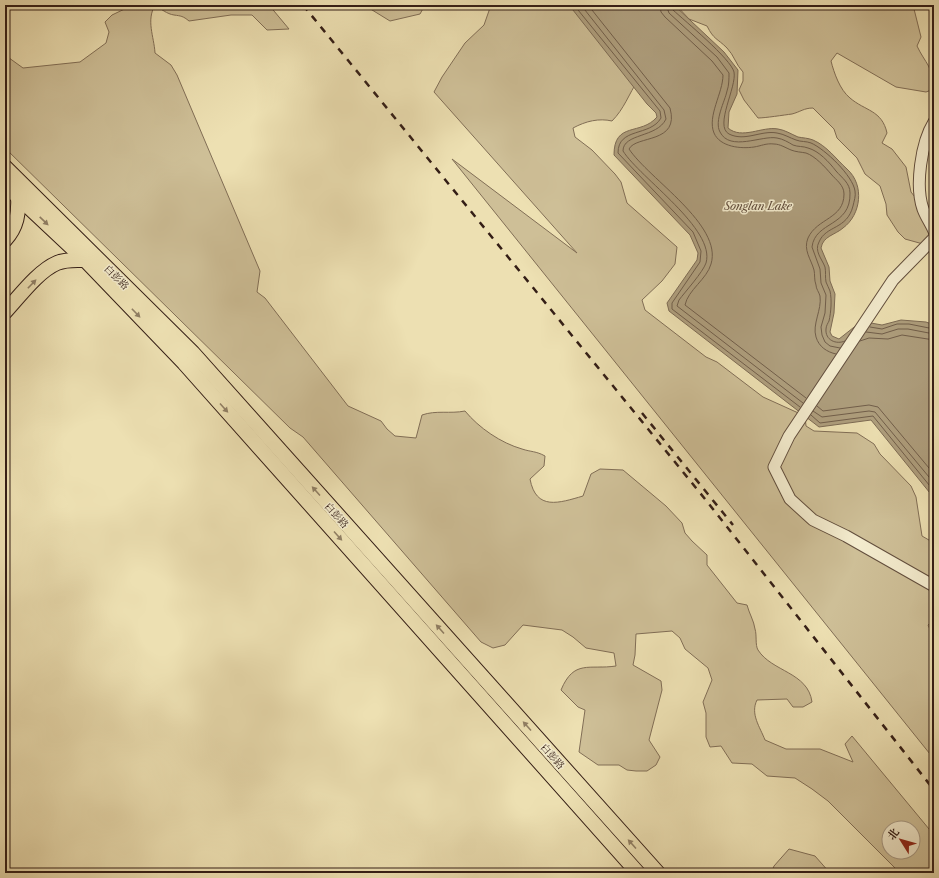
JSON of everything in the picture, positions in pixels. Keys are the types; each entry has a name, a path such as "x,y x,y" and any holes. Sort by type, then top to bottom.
{"main road":[{"name":"白彭路","path":"5,167 193,353 658,873"},
{"name":"白彭路","path":"5,185 85,260 184,362 638,873"},
{"path":"5,240 15,225 19,211 18,196"},
{"path":"5,312 46,269 58,262 70,259 85,260"}],"street":[{"path":"934,122 927,133 919,172 923,208 934,232"},
{"path":"934,238 893,280 789,436 774,468 790,499 813,520 846,536 934,586"}],"shaded area":[{"path":"133,5 155,5 151,17 151,29 155,53 171,65 177,75 260,271 257,292 265,298 348,406 381,421 395,436 416,438 422,415 465,411 484,429 498,439 545,456 544,466 530,479 537,496 550,502 565,501 583,496 591,474 600,469 623,470 666,506 682,523 685,533 707,555 707,565 737,603 747,605 756,634 758,650 772,663 797,678 804,684 809,692 812,702 803,707 793,707 787,699 757,700 755,705 755,715 765,740 786,749 820,749 853,762 845,744 852,736 934,835 934,873 900,873 887,860 921,860 921,820 881,820 881,854 828,801 795,778 767,776 752,764 732,763 721,746 710,747 706,737 706,713 703,702 712,680 708,668 685,649 680,638 672,631 636,634 633,665 661,681 662,690 649,740 660,757 656,765 647,771 627,770 619,765 598,765 579,752 585,710 578,707 561,690 566,680 577,670 590,667 616,666 614,653 586,648 562,630 523,625 505,645 493,648 481,642 303,437 290,428 5,148 5,55 23,68 80,62 106,43 109,32 105,22 112,15"},
{"path":"155,5 269,5 289,29 267,30 252,15 231,15 189,21 182,16 169,14"},
{"path":"364,5 425,5 420,14 390,21"},
{"path":"491,5 582,5 638,80 623,106 612,121 592,121 573,128 575,137 592,150 621,182 627,203 677,247 675,264 662,281 642,300 645,310 706,357 717,362 763,397 805,416 806,426 814,431 857,433 874,444 880,454 911,486 916,497 922,536 934,543 934,619 928,625 934,638 934,759 452,159 577,253 434,92 442,77 465,43 484,25"},
{"path":"676,5 913,5 921,37 917,46 931,71 934,89 926,92 896,87 837,53 831,61 838,81 846,95 877,115 885,125 887,133 882,143 892,149 906,167 911,192 934,221 934,256 923,244 905,239 898,232 887,215 886,204 880,186 865,174 857,158 837,138 834,129 813,108 805,109 792,114 758,118 744,100 739,90 743,81 743,72 729,51 709,31 707,26 689,19"},
{"path":"789,849 815,856 830,873 771,873 774,866"}],"water":[{"name":"Songlan Lake","path":"569,5 674,5 724,52 738,70 737,94 729,112 728,128 739,133 765,129 778,129 798,137 813,140 827,149 853,176 858,191 857,208 854,216 843,228 827,238 822,244 821,248 829,267 830,281 835,294 834,313 830,332 832,336 839,339 858,324 871,323 882,325 901,320 926,322 934,325 934,498 871,420 819,427 669,311 667,303 697,260 698,253 690,235 614,155 615,144 618,137 630,130 651,123 657,117 656,113 647,104"}],"railway":[{"path":"303,5 705,499 934,790"},
{"path":"642,413 733,525"}]}
